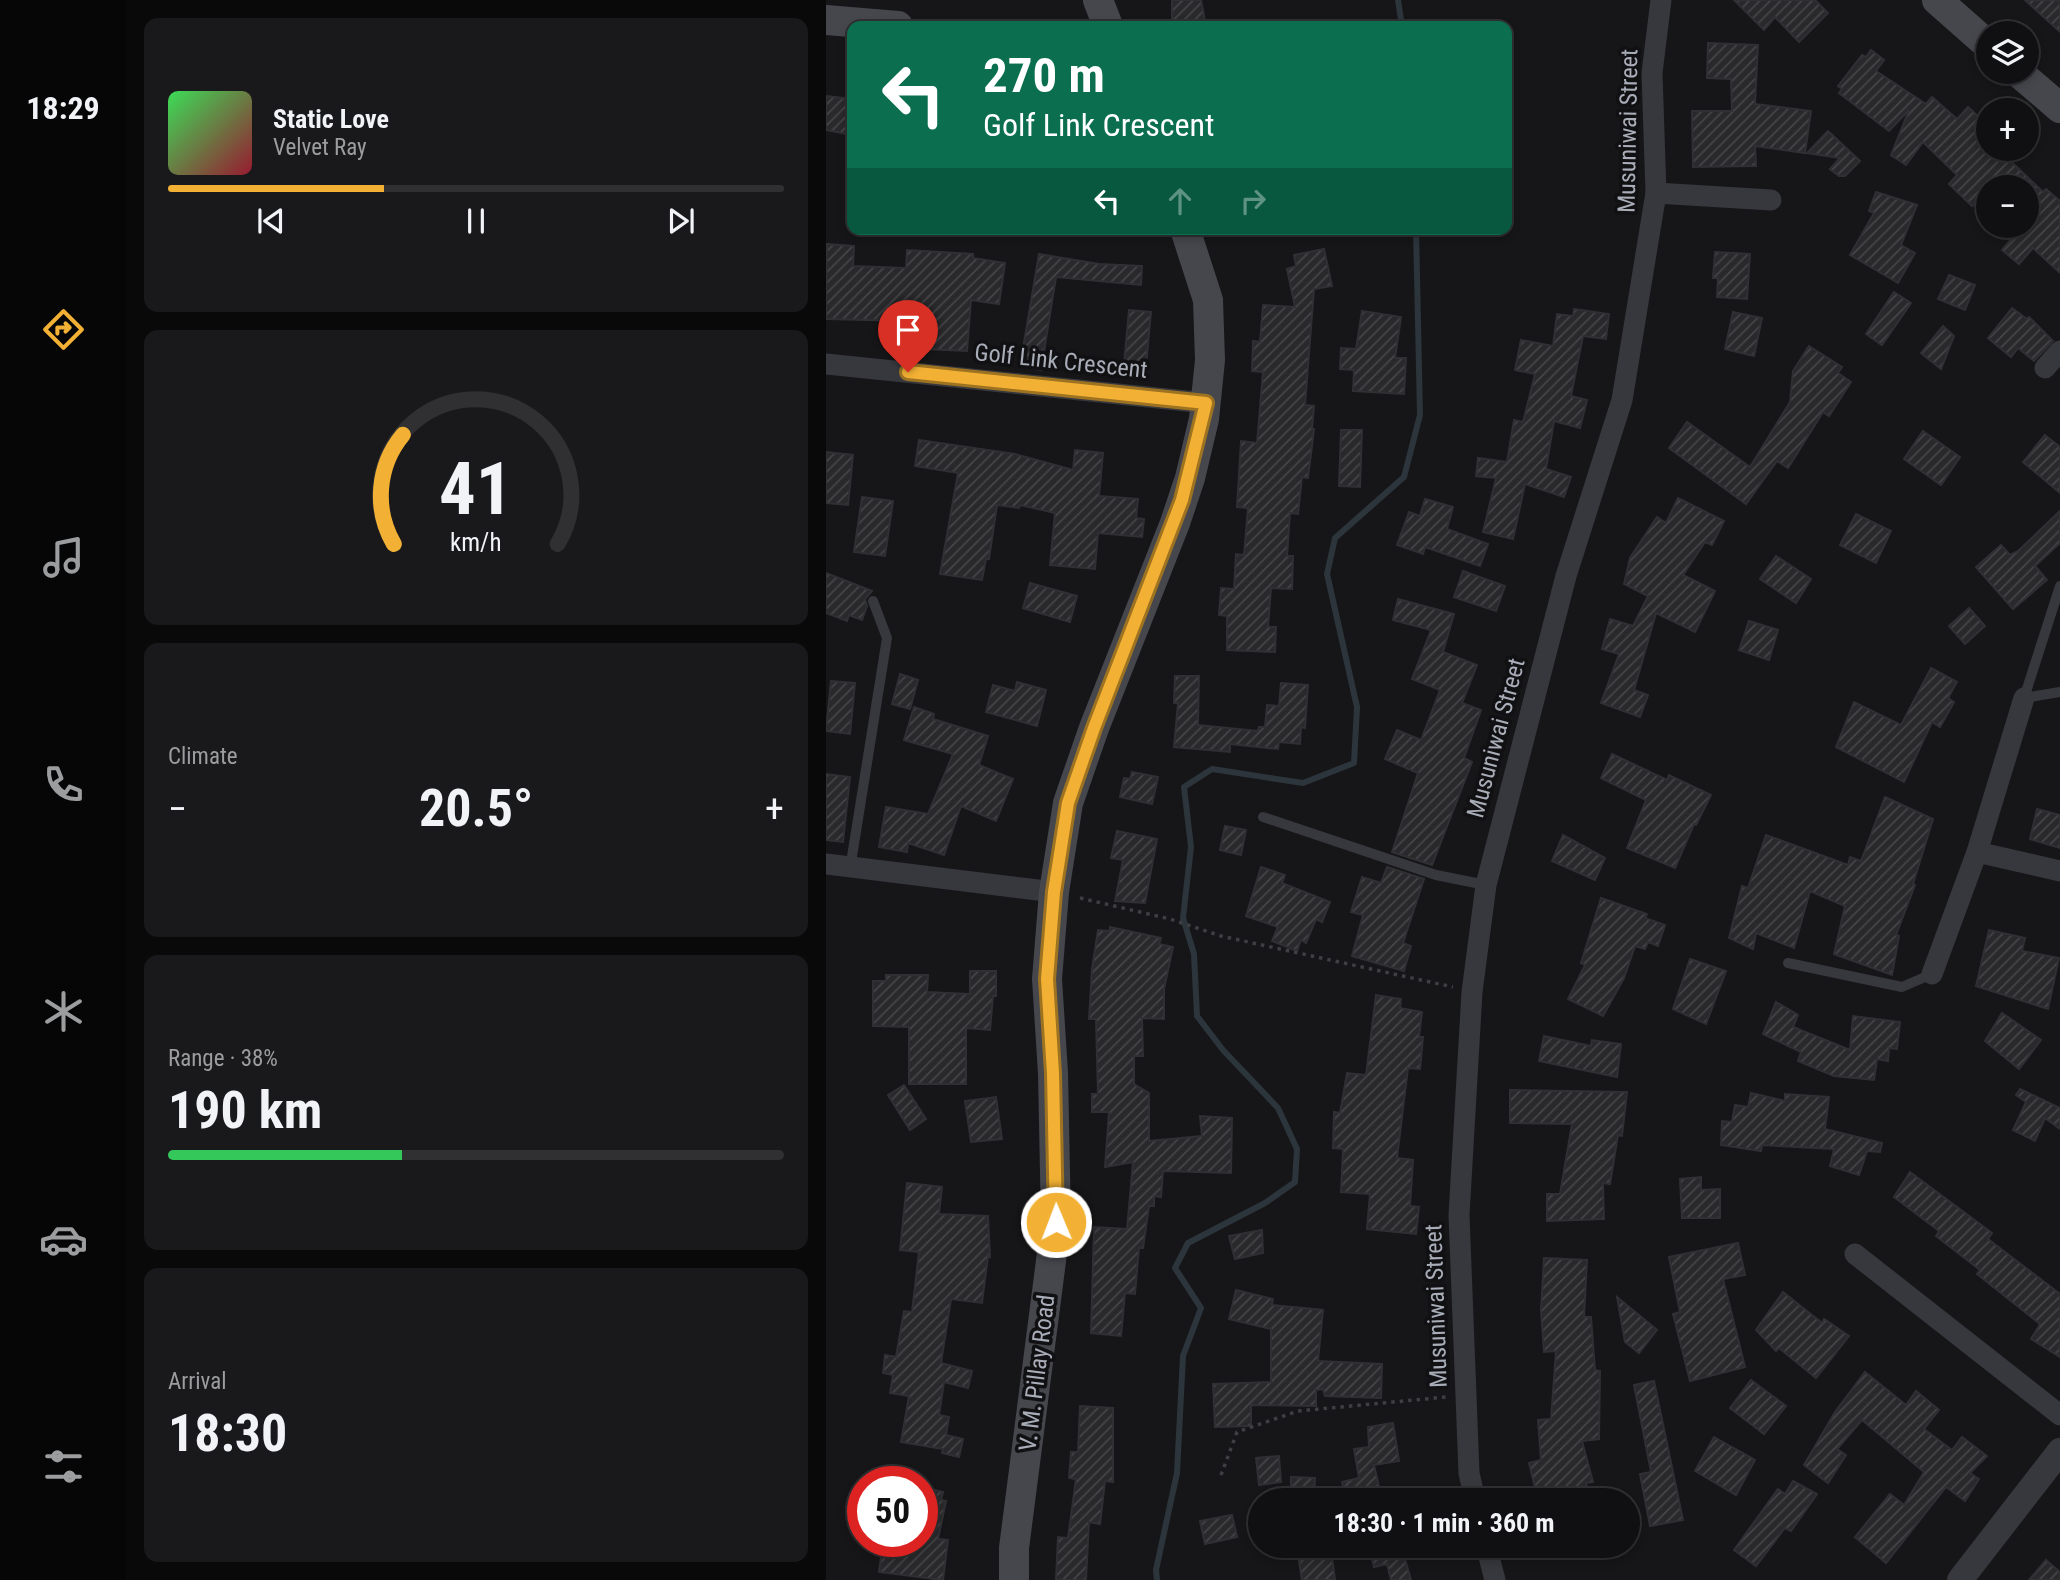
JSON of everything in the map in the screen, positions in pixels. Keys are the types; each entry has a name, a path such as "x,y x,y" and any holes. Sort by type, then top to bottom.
{"main road":[{"path":"1098,0 1106,21"},
{"path":"1937,0 1976,34"},
{"path":"826,20 847,22"},
{"path":"2032,84 2060,108"},
{"name":"V. M. Pillay Road","path":"1014,1580 1014,1548 1056,1222 1053,1073 1047,979 1054,892 1068,803 1182,500 1206,403 1210,360 1208,300 1187,235"}],"street":[{"name":"Musuniwai Street","path":"1472,1488 1469,1473 1465,1395 1459,1215 1472,992 1486,885 1566,576 1622,400 1656,193 1651,73 1661,0"},
{"path":"1656,193 1771,200"},
{"path":"2045,368 2060,351"},
{"name":"Golf Link Crescent","path":"826,364 1206,403"},
{"path":"1932,974 1977,852 2024,698"},
{"path":"1977,852 2060,871"},
{"path":"826,864 1054,892"},
{"path":"1855,1254 2060,1415"},
{"path":"1960,1580 2060,1451"},
{"path":"1489,1558 1495,1580"}],"lane":[{"path":"2060,586 2024,698 2060,692"},
{"path":"850,869 887,638 873,601"},
{"path":"1263,817 1436,875 1486,885"},
{"path":"1788,963 1902,986 1932,974"}],"path":[{"path":"1054,892 1170,919 1221,936 1472,992"},
{"path":"1221,1475 1237,1432 1298,1411 1465,1395"}],"building":[{"path":"1172,0 1201,0 1205,21 1172,21"},
{"path":"1734,0 1815,0 1828,13 1799,42 1775,17 1764,30"},
{"path":"2025,0 2060,0 2060,32"},
{"path":"1708,43 1758,45 1755,104 1811,111 1805,153 1755,146 1756,166 1693,167 1692,111 1732,111 1731,79 1707,78"},
{"path":"1871,50 1884,60 1876,71 1926,104 1932,97 1957,119 1968,107 1976,114 1976,161 2011,161 2025,175 1976,175 1976,202 1972,206 1949,184 1957,175 1923,142 1906,165 1891,155 1909,110 1889,131 1839,93 1842,89 1838,86 1862,55 1866,57"},
{"path":"826,96 847,98 847,134 826,130"},
{"path":"1828,131 1860,161 1845,176 1839,176 1830,169 1840,158 1807,153"},
{"path":"2039,188 2043,192 2046,189 2060,201 2060,273 2033,248 2019,264 2002,250 2012,238 2039,238"},
{"path":"1876,192 1917,205 1901,245 1915,253 1898,283 1850,255 1874,213 1869,211"},
{"path":"827,244 854,246 853,266 906,268 907,250 973,254 973,258 1005,263 999,304 971,300 967,351 924,349 924,356 903,355 906,321 826,319"},
{"path":"1324,249 1332,286 1314,289 1305,405 1314,406 1314,429 1308,478 1302,477 1298,514 1290,513 1287,556 1293,556 1292,589 1271,588 1268,627 1276,627 1275,652 1227,650 1227,616 1219,615 1221,588 1234,589 1236,554 1244,555 1248,508 1237,507 1241,441 1257,443 1263,372 1252,371 1253,341 1260,342 1263,305 1295,307 1287,269 1296,266 1294,255"},
{"path":"1715,252 1750,254 1747,299 1717,297 1718,278 1713,278"},
{"path":"1039,254 1099,264 1142,266 1141,285 1056,277 1041,370 1020,366"},
{"path":"1949,275 1975,285 1965,310 1938,299"},
{"path":"1894,292 1911,303 1882,345 1866,334"},
{"path":"2012,308 2027,319 2029,317 2053,341 2034,361 2018,348 2011,357 1988,338"},
{"path":"1574,309 1609,314 1606,339 1583,336 1571,396 1587,400 1580,428 1554,421 1546,469 1571,477 1564,497 1525,484 1513,539 1483,532 1496,478 1476,476 1478,458 1507,462 1514,420 1523,422 1535,374 1515,370 1521,340 1553,346 1557,314 1573,316"},
{"path":"1129,310 1151,312 1145,377 1123,375"},
{"path":"1362,311 1401,317 1395,358 1406,358 1404,394 1353,391 1354,370 1340,369 1341,348 1356,349"},
{"path":"1733,312 1762,318 1754,356 1725,349"},
{"path":"1943,326 1954,336 1941,369 1921,353"},
{"path":"1809,346 1842,367 1838,373 1851,382 1829,416 1823,412 1788,468 1777,461 1746,504 1669,448 1687,422 1750,467 1790,402 1793,371"},
{"path":"1341,430 1362,430 1360,487 1339,486"},
{"path":"1923,431 1960,457 1941,485 1904,459"},
{"path":"2045,435 2060,447 2060,493 2023,462"},
{"path":"919,440 1015,454 1073,470 1075,450 1103,453 1099,496 1138,499 1136,518 1144,519 1142,537 1098,533 1095,569 1050,565 1055,513 1020,505 1019,508 997,505 989,559 986,559 982,580 940,574 958,473 915,466"},
{"path":"826,452 853,455 848,505 826,503"},
{"path":"862,497 893,501 885,556 854,552"},
{"path":"1678,498 1724,521 1712,545 1705,542 1683,575 1715,591 1695,632 1656,613 1634,690 1648,695 1640,717 1601,703 1619,654 1602,649 1610,619 1633,626 1648,596 1624,584 1630,558 1657,517 1666,523"},
{"path":"1425,499 1453,507 1447,529 1488,544 1480,566 1425,547 1423,554 1397,545 1409,512 1420,516"},
{"path":"2060,511 2060,543 2035,566 2047,580 2013,609 1976,567 2001,545 2010,555 2018,551"},
{"path":"1856,514 1891,531 1876,563 1840,545"},
{"path":"1776,556 1811,579 1796,603 1760,579"},
{"path":"1463,571 1505,586 1496,611 1454,597"},
{"path":"826,573 872,591 865,599 867,606 862,620 849,615 847,621 826,613"},
{"path":"1030,583 1077,596 1070,622 1023,608"},
{"path":"1398,599 1454,614 1443,652 1477,665 1462,703 1481,710 1464,758 1472,762 1432,865 1392,852 1418,773 1385,759 1397,730 1421,740 1440,690 1412,679 1431,630 1393,620"},
{"path":"1969,608 1985,626 1965,644 1949,626"},
{"path":"1749,621 1778,630 1769,660 1739,650"},
{"path":"1931,668 1957,682 1948,698 1954,702 1940,727 1932,722 1904,782 1836,747 1854,702 1901,725"},
{"path":"900,674 918,680 910,709 892,704"},
{"path":"1175,676 1199,676 1198,725 1258,731 1259,727 1265,727 1267,705 1279,706 1281,683 1308,685 1305,728 1301,727 1300,744 1279,742 1278,749 1230,744 1230,752 1174,747 1178,703 1174,703"},
{"path":"831,681 855,683 850,734 826,731"},
{"path":"1017,682 1046,690 1037,726 986,712 993,685 1015,691"},
{"path":"914,707 934,714 933,719 988,736 979,765 1013,779 996,821 961,806 944,855 908,843 907,852 879,847 886,807 928,814 953,754 904,740"},
{"path":"1612,754 1667,780 1669,775 1711,795 1696,825 1694,824 1675,868 1627,848 1646,800 1601,778"},
{"path":"1132,772 1158,777 1152,804 1120,797 1124,778 1130,779"},
{"path":"826,774 850,777 843,842 826,840"},
{"path":"1885,797 1933,819 1913,884 1915,885 1896,935 1899,936 1892,975 1834,954 1845,906 1810,891 1794,948 1756,933 1753,949 1729,938 1742,886 1748,888 1766,835 1848,865 1850,857 1861,861"},
{"path":"2037,809 2060,815 2060,848 2030,839"},
{"path":"1225,826 1246,830 1241,855 1220,850"},
{"path":"1117,831 1157,839 1145,903 1115,901 1123,860 1111,858"},
{"path":"1563,835 1605,858 1595,880 1552,861"},
{"path":"1261,867 1285,875 1282,883 1330,902 1322,922 1316,919 1306,943 1301,940 1297,951 1272,941 1278,927 1246,916"},
{"path":"1387,867 1424,879 1403,943 1411,946 1404,971 1352,956 1363,915 1351,912 1362,877 1381,883"},
{"path":"1601,898 1647,914 1645,918 1665,925 1658,946 1648,942 1645,949 1635,946 1624,978 1603,1016 1568,999 1585,965 1581,963"},
{"path":"1110,927 1161,938 1159,944 1173,947 1164,989 1164,1019 1142,1018 1143,1056 1134,1056 1134,1084 1149,1093 1149,1141 1202,1136 1200,1116 1232,1118 1231,1173 1163,1171 1161,1197 1154,1196 1154,1206 1149,1206 1143,1248 1139,1248 1135,1294 1125,1293 1121,1336 1091,1333 1094,1227 1127,1229 1133,1162 1105,1167 1109,1112 1092,1112 1092,1094 1098,1094 1096,1019 1089,1019 1092,969 1098,930 1110,931"},
{"path":"1989,930 2025,938 2022,951 2059,958 2048,1009 1976,986"},
{"path":"1690,959 1726,971 1706,1024 1673,1009"},
{"path":"970,971 996,971 996,996 993,996 990,1030 966,1028 966,1084 909,1084 909,1027 873,1026 873,981 886,981 886,975 928,975 927,992 970,994"},
{"path":"1376,995 1401,999 1400,1008 1422,1012 1419,1037 1423,1037 1420,1069 1408,1068 1397,1158 1413,1160 1410,1206 1419,1207 1416,1234 1367,1229 1370,1194 1341,1192 1343,1149 1333,1148 1334,1112 1340,1113 1347,1073 1366,1075"},
{"path":"1776,1002 1798,1015 1793,1027 1850,1050 1853,1016 1900,1022 1897,1049 1889,1048 1888,1061 1877,1059 1874,1080 1834,1076 1798,1061 1801,1052 1763,1034"},
{"path":"2002,1013 2041,1040 2019,1069 1985,1041"},
{"path":"1544,1036 1591,1046 1592,1040 1621,1044 1617,1077 1539,1061"},
{"path":"904,1085 926,1119 910,1130 888,1095"},
{"path":"2020,1089 2060,1108 2060,1129 2045,1118 2035,1141 2013,1130 2026,1102 2016,1095"},
{"path":"1510,1090 1627,1092 1622,1136 1618,1135 1610,1184 1603,1183 1604,1219 1547,1221 1547,1194 1560,1194 1572,1124 1510,1123"},
{"path":"1751,1093 1785,1101 1785,1094 1829,1097 1825,1129 1882,1143 1880,1152 1867,1151 1859,1175 1830,1166 1834,1149 1762,1145 1761,1151 1721,1145 1722,1121 1732,1122 1735,1105 1748,1107"},
{"path":"996,1097 1002,1139 971,1142 965,1101"},
{"path":"1910,1172 1992,1233 1988,1239 2060,1294 2060,1357 2031,1339 2040,1324 1977,1274 1980,1270 1936,1236 1939,1231 1894,1197"},
{"path":"1701,1177 1701,1190 1720,1189 1720,1218 1682,1218 1680,1179"},
{"path":"907,1183 942,1187 939,1214 988,1216 990,1257 988,1256 982,1303 951,1299 941,1363 972,1371 968,1388 944,1382 939,1415 949,1417 946,1435 963,1439 959,1457 942,1453 943,1449 901,1442 909,1396 890,1393 893,1375 883,1373 885,1355 896,1357 904,1311 912,1312 919,1252 900,1250"},
{"path":"1262,1230 1263,1253 1235,1259 1229,1236"},
{"path":"1738,1243 1745,1275 1723,1279 1745,1367 1690,1381 1673,1314 1680,1312 1669,1257"},
{"path":"1544,1258 1587,1260 1584,1317 1591,1317 1595,1370 1600,1371 1599,1439 1582,1441 1593,1482 1586,1483 1587,1488 1535,1488 1529,1463 1541,1460 1538,1420 1551,1419 1556,1351 1544,1352 1541,1310"},
{"path":"1236,1290 1273,1299 1272,1305 1323,1310 1318,1361 1382,1364 1381,1398 1325,1396 1323,1389 1316,1390 1316,1406 1251,1405 1251,1426 1215,1427 1213,1384 1271,1382 1271,1329 1229,1319"},
{"path":"1783,1292 1822,1323 1824,1319 1849,1336 1816,1378 1779,1348 1776,1351 1756,1330"},
{"path":"1617,1297 1657,1330 1639,1353 1625,1342"},
{"path":"1865,1372 1906,1405 1916,1391 1939,1410 1924,1429 1952,1450 1962,1437 1987,1456 1970,1473 1979,1479 1965,1501 1946,1487 1886,1563 1855,1537 1890,1494 1904,1505 1924,1472 1862,1420 1837,1449 1846,1455 1828,1483 1804,1465 1835,1412"},
{"path":"1751,1380 1786,1406 1764,1434 1730,1408"},
{"path":"1654,1381 1683,1520 1650,1526 1640,1474 1651,1472 1634,1385"},
{"path":"1080,1406 1113,1408 1113,1482 1105,1481 1100,1524 1089,1522 1086,1580 1056,1580 1058,1537 1068,1538 1076,1479 1069,1478 1071,1452 1078,1452"},
{"path":"1393,1423 1399,1461 1374,1465 1379,1488 1343,1488 1342,1482 1359,1478 1354,1449 1369,1447 1368,1427"},
{"path":"1714,1437 1755,1460 1736,1495 1695,1471"},
{"path":"1279,1456 1281,1482 1259,1485 1256,1458"},
{"path":"1291,1477 1315,1478 1315,1488 1291,1488"},
{"path":"1793,1481 1817,1494 1791,1531 1785,1528 1756,1566 1734,1550 1778,1489 1785,1494"},
{"path":"938,1491 943,1492 941,1500 946,1501 938,1539"},
{"path":"1232,1515 1237,1537 1205,1544 1200,1521"},
{"path":"938,1539 948,1540 943,1580 879,1572 881,1557 938,1557"},
{"path":"1298,1558 1332,1558 1335,1580 1302,1580"},
{"path":"1372,1558 1405,1558 1411,1580 1391,1580 1387,1564 1374,1567"},
{"path":"2046,1560 2060,1572 2060,1580 2029,1580"}],"waterway":[{"path":"1398,0 1401,21"},
{"path":"1157,1580 1156,1570 1177,1473 1183,1356 1201,1308 1175,1268 1188,1243 1265,1203 1295,1182 1297,1149 1278,1108 1223,1050 1197,1016 1194,954 1183,918 1191,847 1184,787 1212,769 1303,783 1354,763 1357,707 1327,574 1335,538 1404,477 1420,415 1416,235"}],"route":[{"path":"908,372 1206,403 1190,478 1175,523 1094,728 1068,803 1054,892 1047,979 1053,1073 1056,1222"}]}
